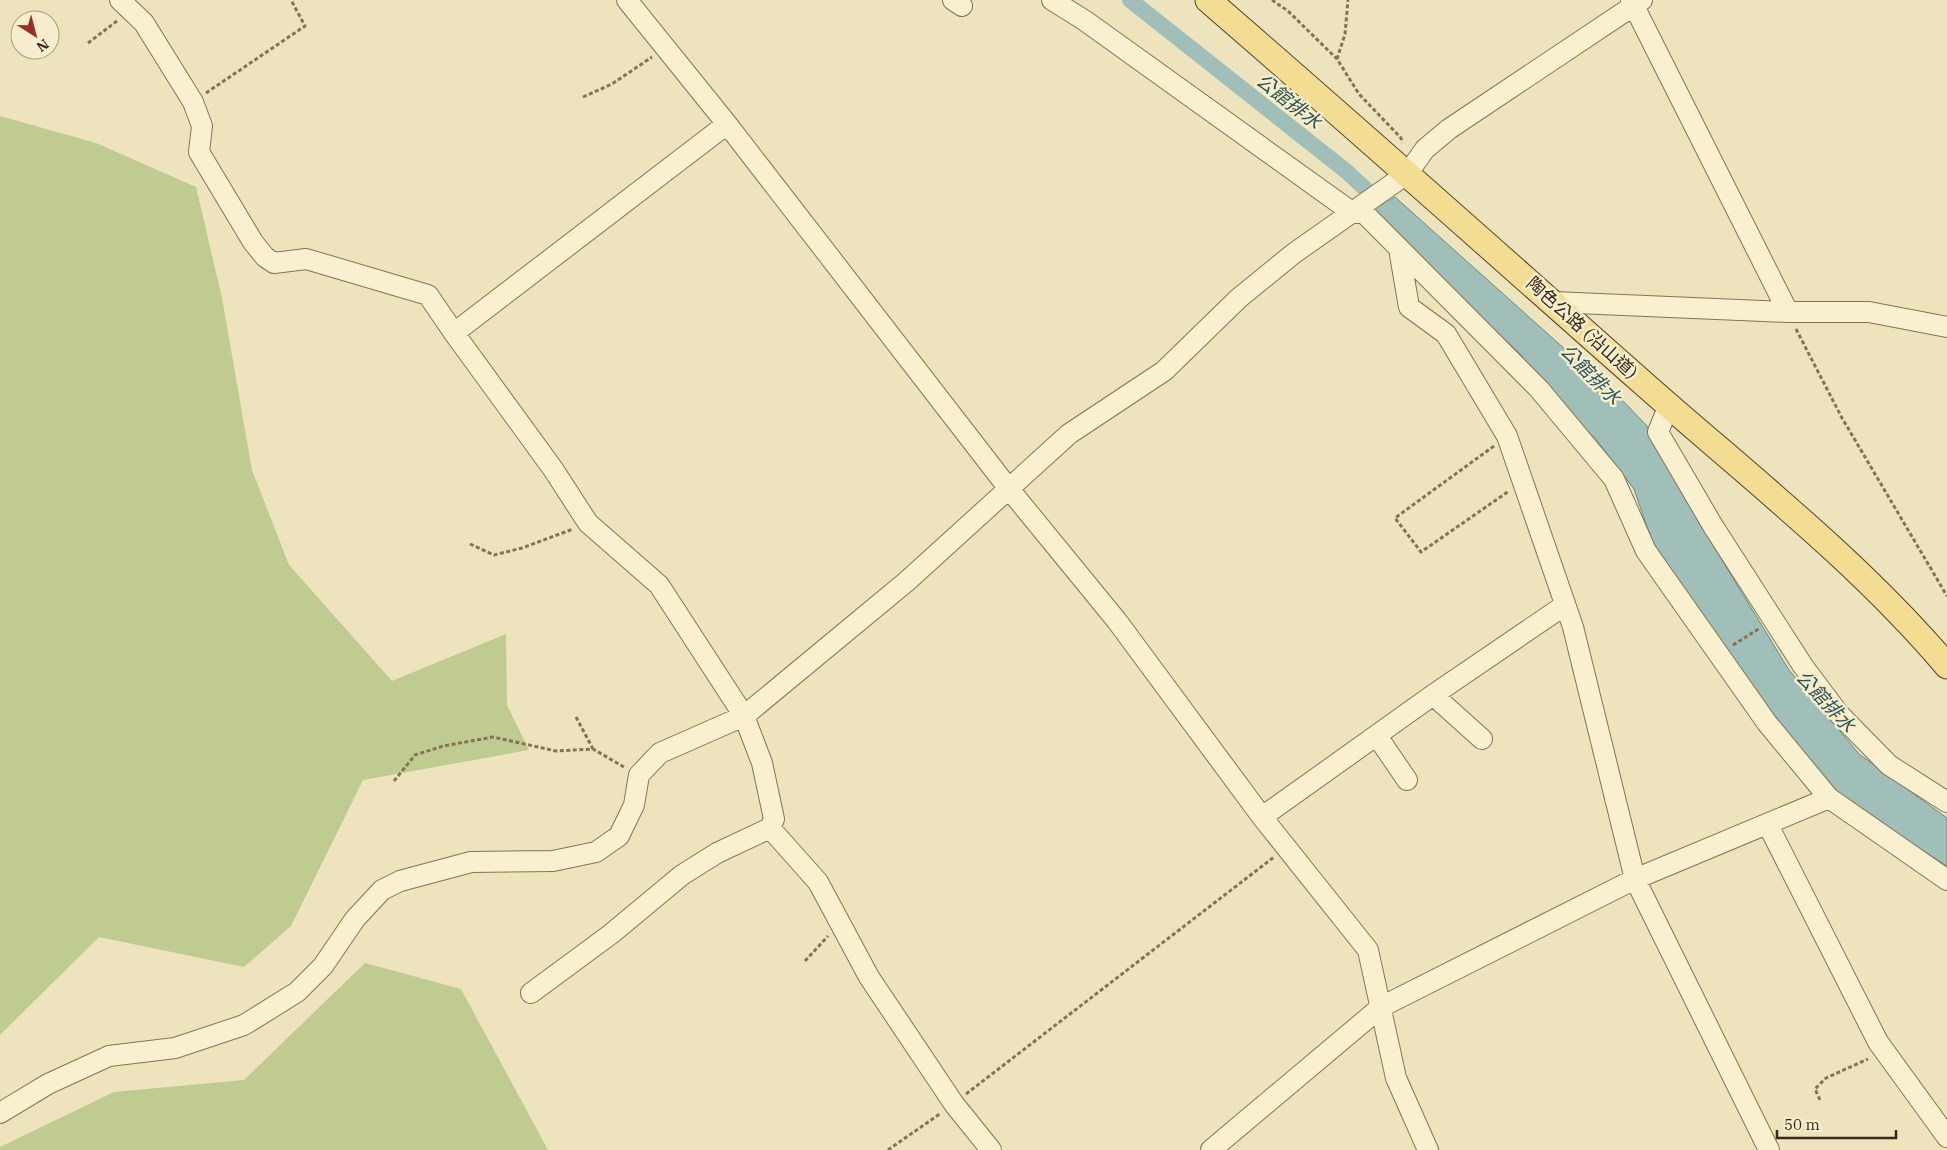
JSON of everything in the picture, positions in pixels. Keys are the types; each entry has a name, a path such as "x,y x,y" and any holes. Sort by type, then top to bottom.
{"main road":[{"name":"陶色公路 (沿山道)","path":"1208,0 1399,180 1553,302 1798,516 1921,635 1947,666"}],"street":[{"path":"627,0 727,124 1009,489 1117,621 1262,817 1368,950 1396,1078 1428,1150"},
{"path":"1052,0 1084,20 1353,213 1364,213 1539,389 1614,479 1646,551 1717,655 1767,723 1829,798 1947,880"},
{"path":"0,1113 48,1084 109,1056 175,1048 244,1025 297,992 323,966 354,919 382,890 400,881 471,862 553,861 596,852 619,836 634,805 639,774 660,753 744,716 906,582 1069,434 1164,371 1239,298 1293,254 1399,180 1425,149 1449,129 1636,2 1788,312"},
{"path":"125,5 144,23 193,102 202,126 199,152 253,242 265,257 274,263 306,259 428,295 554,469 588,523 659,585 744,716 762,763 774,820 770,828 717,853 682,875 611,934 530,993"},
{"path":"454,333 727,124"},
{"path":"1399,249 1409,307 1446,334 1507,436 1521,482 1573,626 1635,879 1769,1150"},
{"path":"1553,302 1788,312 1869,312 1947,326"},
{"path":"1669,405 1658,432 1713,526 1773,620 1839,714 1889,765 1947,802"},
{"path":"1262,817 1565,604"},
{"path":"1433,695 1482,739"},
{"path":"1377,736 1407,780"},
{"path":"1210,1150 1381,1007 1635,879 1829,798"},
{"path":"1768,825 1885,1051 1947,1137"},
{"path":"770,828 818,882 869,976 954,1104 990,1150"}],"path":[{"path":"193,102 305,26 292,0"},
{"path":"1272,0 1288,10 1337,59 1358,94 1401,138 1399,180"},
{"path":"1337,59 1345,34 1348,0"},
{"path":"88,44 125,5"},
{"path":"584,97 612,84 666,47"},
{"path":"1788,312 1842,418 1947,596"},
{"path":"1507,436 1395,518 1421,552 1521,482"},
{"path":"470,544 494,555 522,548 588,523"},
{"path":"1717,655 1773,620"},
{"path":"576,717 593,749"},
{"path":"394,781 415,755 443,746 493,737 556,751 593,749 639,774"},
{"path":"888,1150 954,1104 1286,847"},
{"path":"805,961 840,923"},
{"path":"1820,1100 1815,1089 1826,1078 1885,1051"}],"green space":[{"path":"0,116 96,143 196,187 222,298 252,470 289,565 392,681 506,634 507,705 529,750 363,780 291,926 244,967 99,937 0,1035"},
{"path":"365,963 461,989 548,1150 0,1150 0,1147 114,1092 244,1080"}],"water":[{"path":"1395,197 1625,403 1647,426 1700,524 1789,670 1859,754 1947,818 1947,866 1862,812 1823,783 1732,661 1654,547 1634,489 1595,438 1575,421 1520,354 1371,213"}],"waterway":[{"name":"公館排水","path":"1130,0 1346,171 1399,220"}]}
